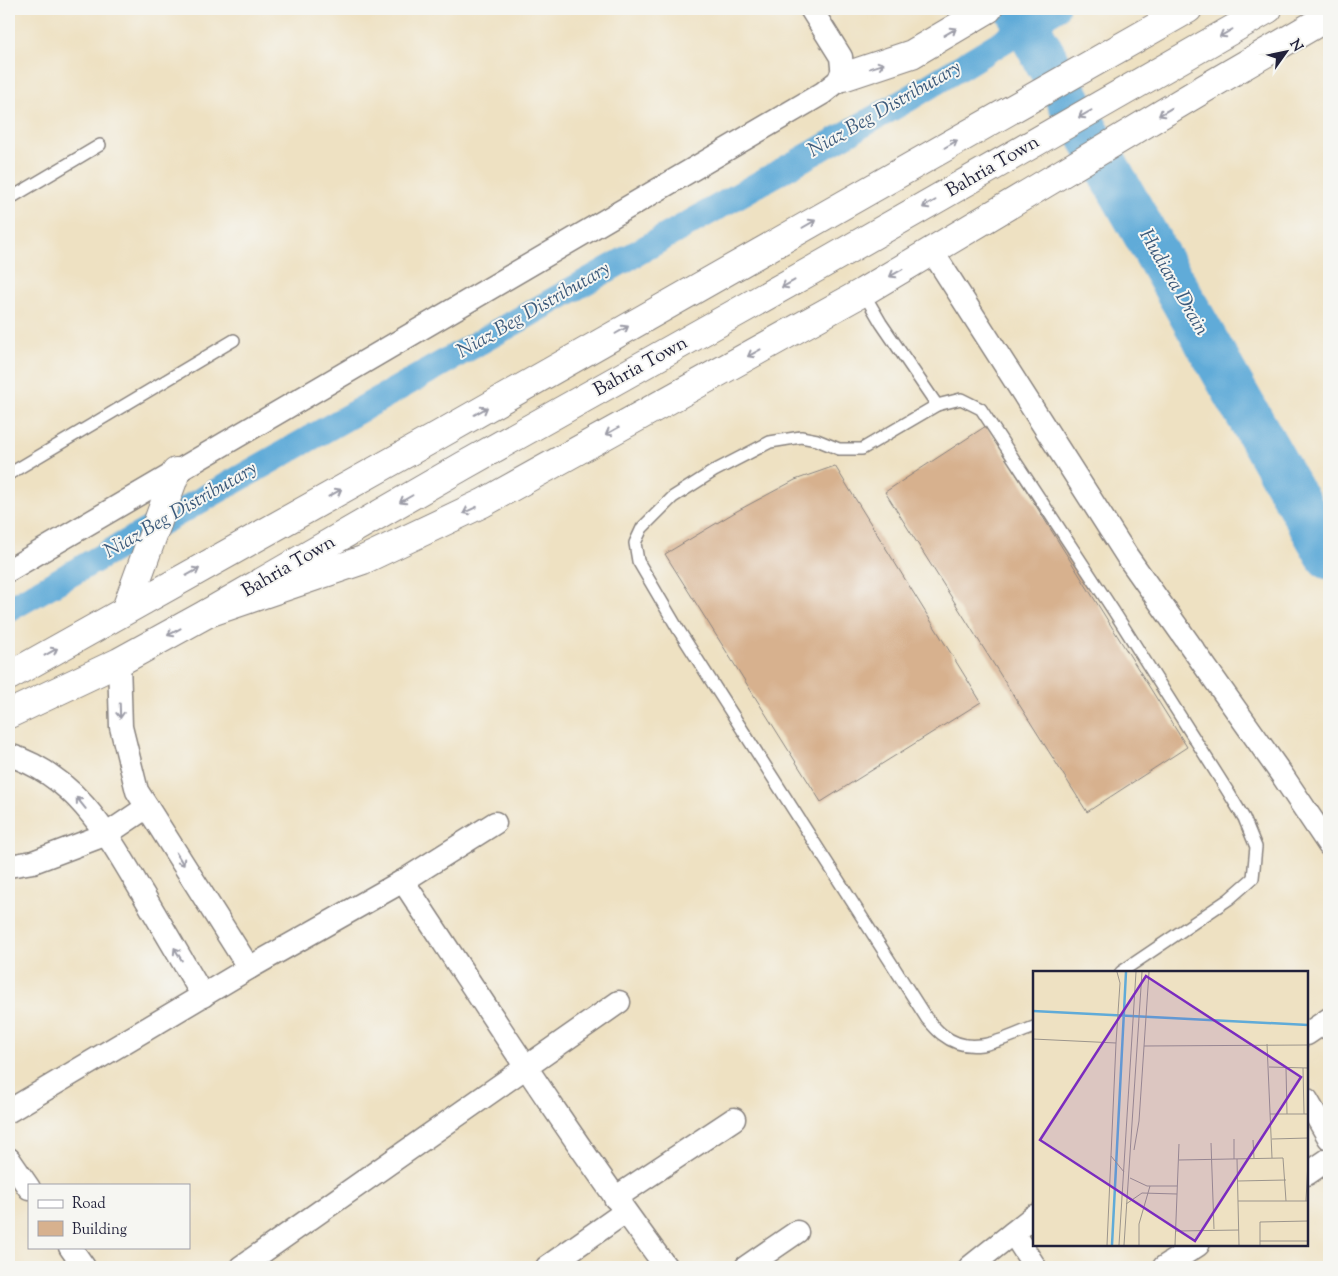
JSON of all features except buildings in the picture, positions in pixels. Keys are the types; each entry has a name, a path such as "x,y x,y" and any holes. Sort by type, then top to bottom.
{"main road":[{"path":"843,77 912,54 988,9"},
{"path":"9,676 439,435 1188,9"},
{"name":"Bahria Town","path":"9,714 119,662 208,613 463,466 810,272 1268,9"},
{"path":"208,613 363,560 482,504 863,292 1329,16"},
{"path":"126,609 176,472"}],"street":[{"path":"9,570 823,93 843,77 841,57 811,9"},
{"path":"932,251 1127,556 1282,775 1329,845"},
{"path":"119,662 121,727 129,767 137,791 249,968"},
{"path":"9,755 27,761 49,774 73,792 107,834 203,996"},
{"path":"9,866 33,862 107,834 147,807"},
{"path":"9,1111 249,968 403,881 494,824"},
{"path":"403,881 526,1068 620,1205 666,1267"},
{"path":"241,1267 619,1002"},
{"path":"1308,1033 1329,1019"},
{"path":"1308,1102 1329,1138"},
{"path":"546,1267 620,1205 734,1119"},
{"path":"9,1159 28,1187"},
{"path":"1308,1173 1329,1159"},
{"path":"970,1267 1033,1217"},
{"path":"746,1267 797,1232"},
{"path":"1013,1233 1035,1267"},
{"path":"1164,1267 1196,1246"},
{"path":"71,1248 84,1267"}],"lane":[{"path":"9,199 100,145"},
{"path":"863,292 881,323 937,405"},
{"path":"9,474 234,340"},
{"path":"1033,1027 986,1045 965,1047 944,1036 927,1019 678,629 638,561 635,543 642,528 673,497 714,471 770,442 801,437 817,440 839,449 862,449 937,405 961,399 981,409 1114,610 1244,818 1256,847 1253,878 1229,899 1121,971"}],"waterway":[{"name":"Hudiara Drain","path":"1017,9 1329,557"},
{"name":"Niaz Beg Distributary","path":"9,609 910,98 1056,9"}]}
